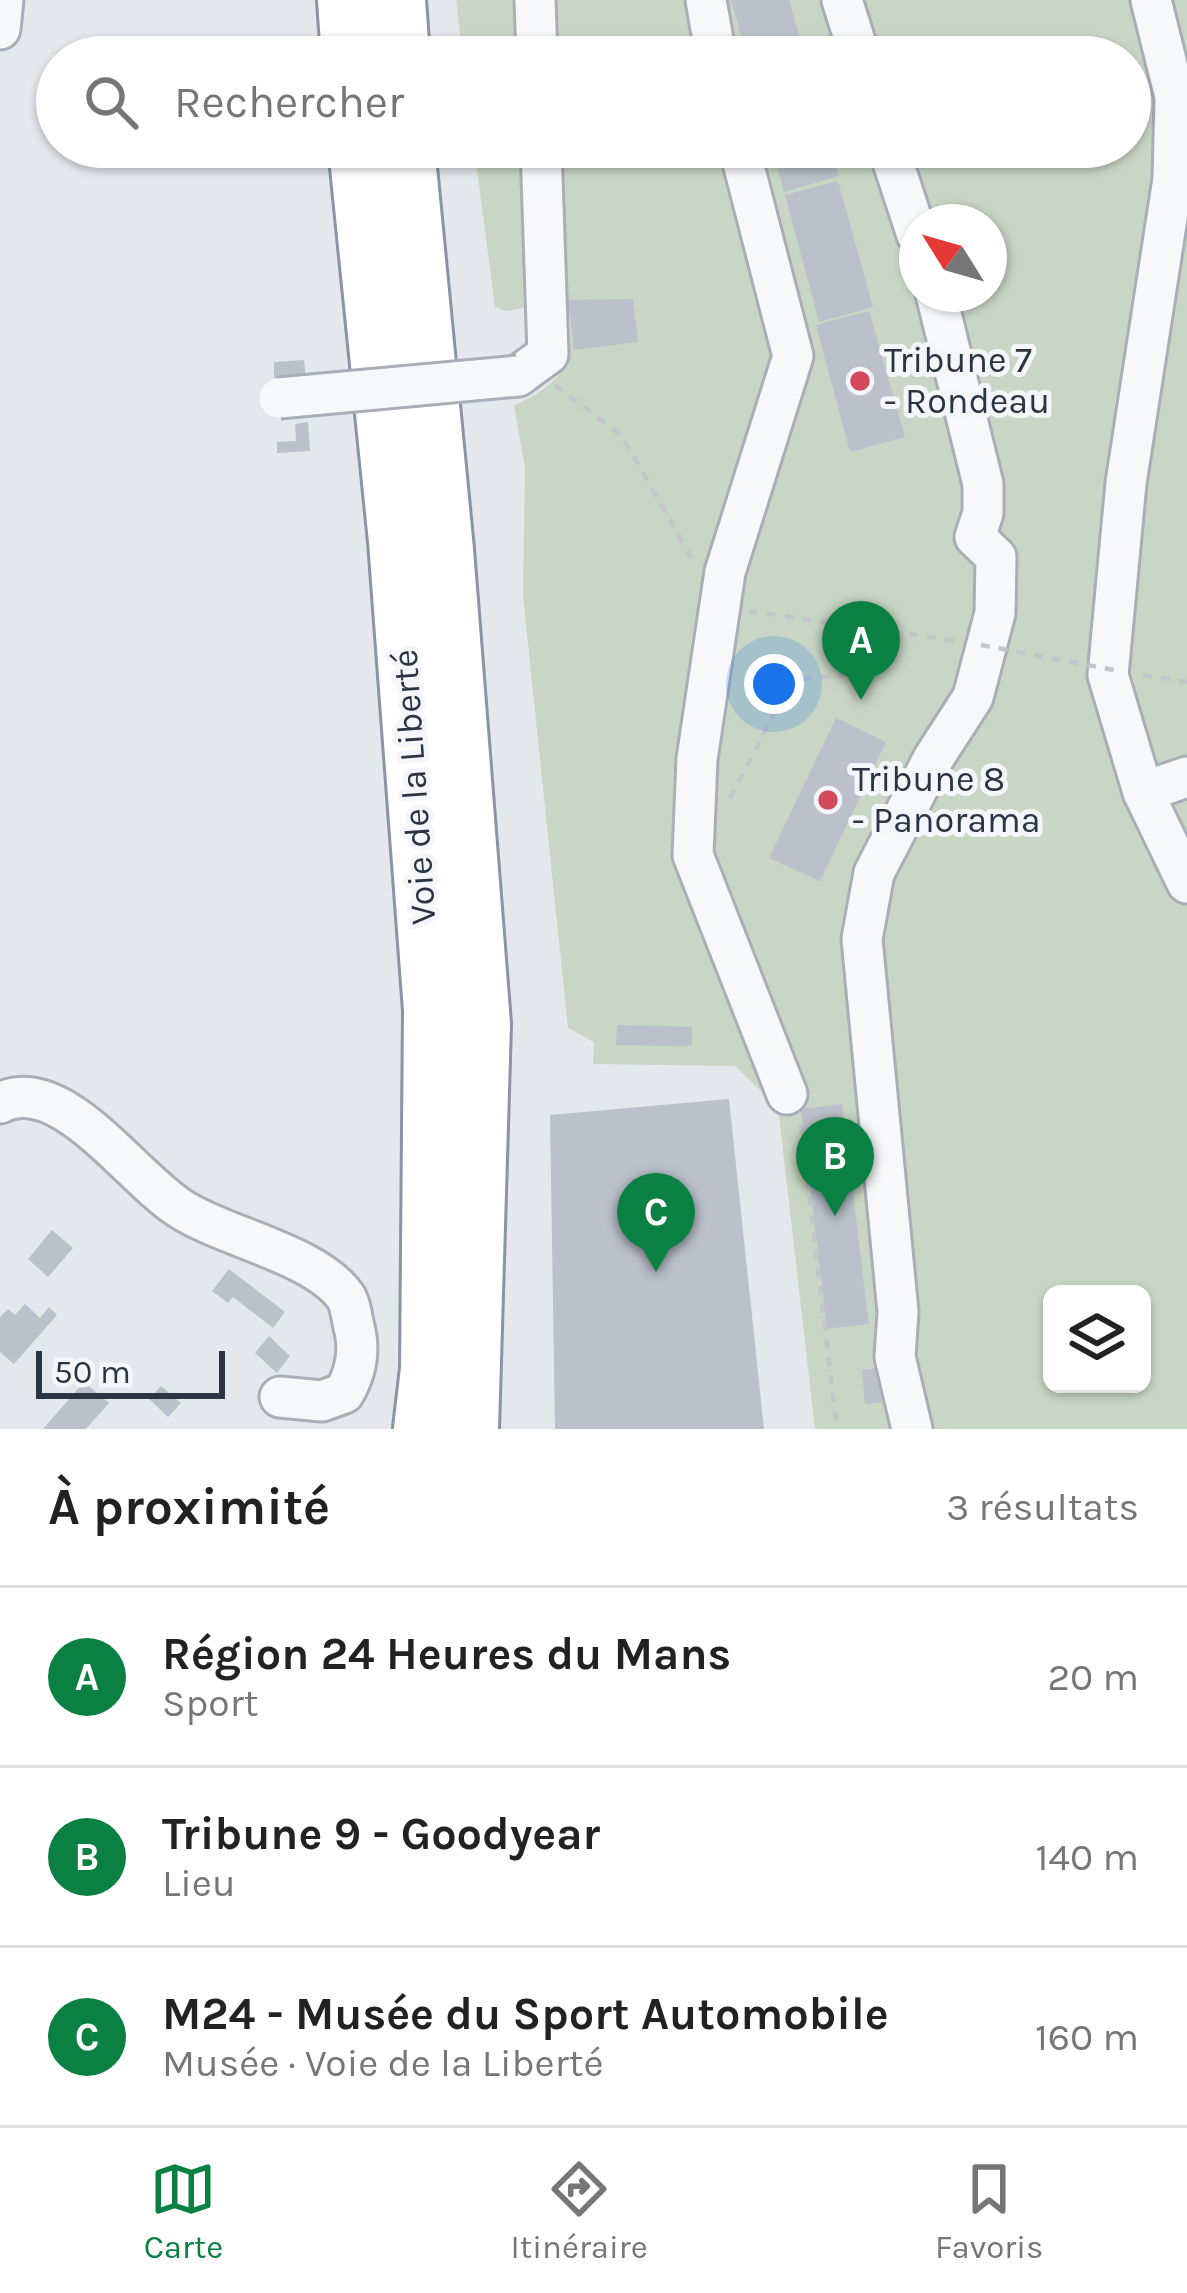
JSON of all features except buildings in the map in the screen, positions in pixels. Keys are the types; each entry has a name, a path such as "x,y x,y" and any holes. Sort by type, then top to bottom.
{"highway":[{"path":"345,0 348,36"},
{"path":"398,0 401,36"},
{"name":"Voie de la Liberté","path":"358,168 396,541 431,1010 428,1369 421,1429"},
{"name":"Voie de la Liberté","path":"409,168 446,550 483,1024 471,1429"}],"street":[{"path":"0,29 4,0"},
{"path":"535,0 536,36"},
{"path":"706,0 712,36"},
{"path":"842,0 853,36"},
{"path":"1151,0 1175,97 1174,179 1126,483 1108,675 1143,792 1187,884"},
{"path":"280,398 526,372 548,354 542,168"},
{"path":"744,168 793,356 725,572 697,759 693,855 787,1094"},
{"path":"895,168 907,204"},
{"path":"912,1429 895,1357 898,1312 862,939 874,873 932,759 973,697 995,613 996,557 975,537 983,513 983,484 940,312"},
{"path":"1143,792 1187,777"},
{"path":"0,1103 25,1094 53,1100 181,1209 322,1275 346,1297 356,1339 355,1375 344,1394 322,1401 280,1397"}],"path":[{"path":"526,372 622,436 719,608 907,632 1187,682"}],"green space":[{"path":"456,0 1187,0 1187,1429 815,1429 778,1107 735,1066 593,1064 594,1042 568,1028 523,596 525,467 514,406 547,386 565,365 570,338 568,300 506,311 495,307 477,168 1151,168 1151,36 460,36"}],"place":[{"name":"Tribune 7 - Rondeau","path":"860,381"},
{"name":"Région 24 Heures du Mans","path":"861,700"},
{"name":"Tribune 8 - Panorama","path":"828,800"},
{"name":"Tribune 9 - Goodyear","path":"835,1216"},
{"name":"M24 - Musée du Sport Automobile","path":"656,1272"}]}
